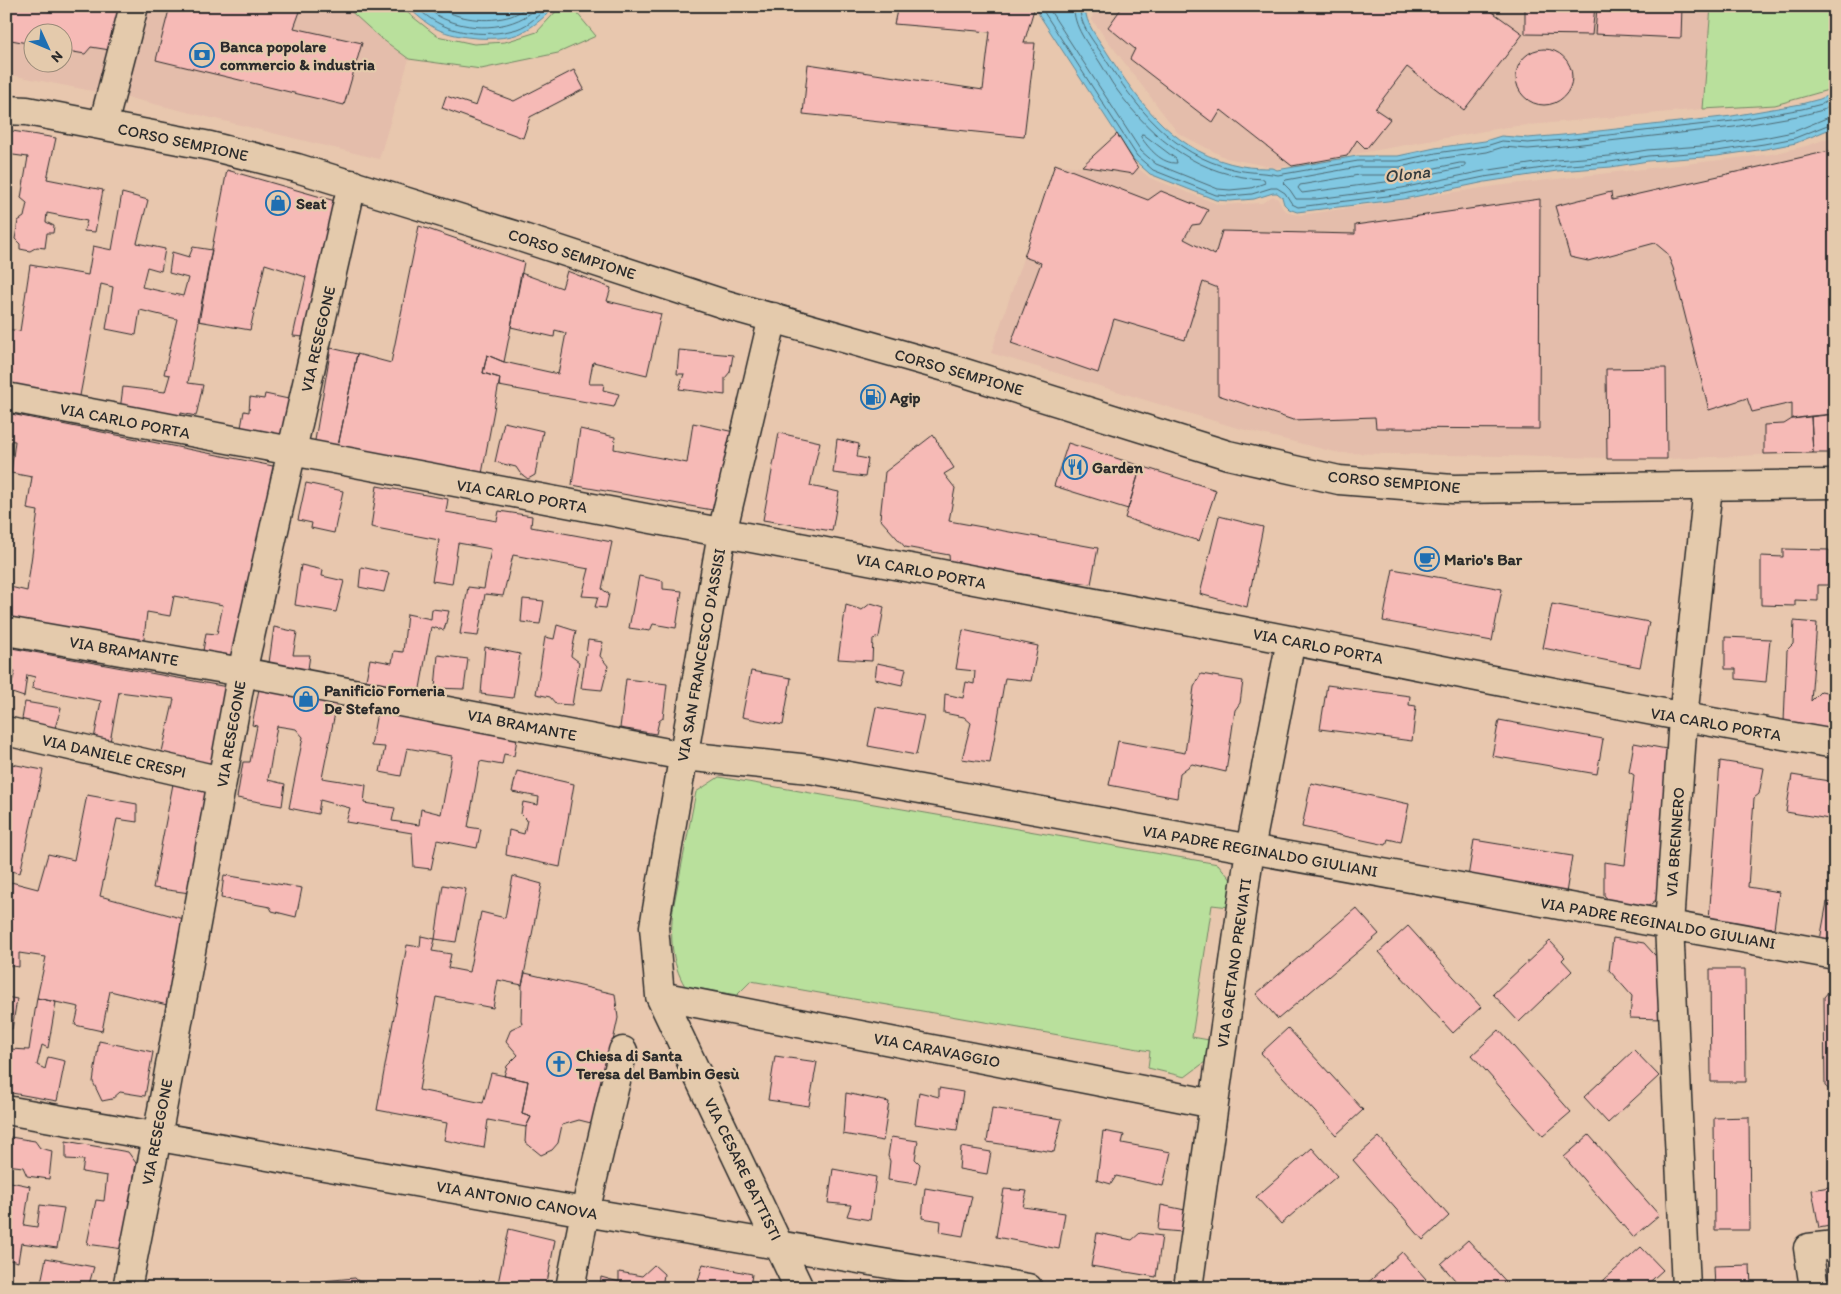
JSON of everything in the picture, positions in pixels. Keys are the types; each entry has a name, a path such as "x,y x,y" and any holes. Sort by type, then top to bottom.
{"street":[{"name":"CORSO SEMPIONE","path":"103,125 134,6"},
{"name":"CORSO SEMPIONE","path":"13,108 210,146 298,168 727,304 949,368 1228,455 1340,480 1453,489 1835,484"},
{"name":"VIA RESEGONE","path":"127,1288 157,1137 242,672 352,184"},
{"name":"VIA SAN FRANCESCO D'ASSISI","path":"660,996 654,927 722,533 773,317"},
{"name":"VIA CARLO PORTA","path":"6,397 292,454 1291,640 1683,718 1835,744"},
{"name":"VIA BRENNERO","path":"1686,1288 1670,925 1683,718 1708,487"},
{"name":"VIA BRAMANTE","path":"6,631 242,672 684,756"},
{"name":"VIA GAETANO PREVIATI","path":"1188,1288 1250,849 1291,640"},
{"name":"VIA DANIELE CRESPI","path":"6,732 222,781"},
{"name":"VIA PADRE REGINALDO GIULIANI","path":"684,756 810,769 1835,956"},
{"name":"VIA CARAVAGGIO","path":"660,996 1214,1104"},
{"name":"VIA CESARE BATTISTI","path":"660,996 800,1288"},
{"path":"570,1288 585,1212 623,1051"},
{"name":"VIA ANTONIO CANOVA","path":"6,1110 1028,1288"},
{"path":"1814,1288 1808,1248 1835,1244"}],"shaded area":[{"path":"6,6 345,6 378,36 409,59 379,159 138,100 6,74"},
{"path":"1094,6 1711,6 1703,109 1507,127 1276,168 1226,158 1178,133 1092,20"},
{"path":"1835,136 1835,452 1667,459 1339,453 1234,427 991,353 1055,164 1132,174 1138,168 1150,178 1220,205 1262,203 1273,196 1278,199 1283,209 1292,214 1302,215 1496,186 1772,154 1806,146"}],"green space":[{"path":"345,6 399,6 437,36 474,44 505,42 537,32 561,6 571,6 596,36 558,53 481,69 409,59 378,36"},
{"path":"1711,6 1835,6 1835,88 1775,105 1703,109"},
{"path":"719,777 1218,864 1233,882 1230,907 1212,905 1192,1037 1209,1040 1205,1062 1185,1077 1148,1068 1150,1051 751,981 737,995 685,986 674,959 673,909 696,792"}],"water":[{"path":"406,6 555,6 539,21 521,33 502,38 479,38 456,35 437,29"},
{"name":"Olona","path":"1035,6 1085,6 1087,19 1097,37 1134,92 1163,125 1198,151 1219,160 1246,167 1273,168 1277,170 1357,156 1398,156 1435,148 1485,141 1501,136 1528,138 1563,135 1732,116 1801,104 1820,99 1835,92 1835,127 1796,143 1765,149 1717,156 1557,171 1485,182 1404,199 1297,212 1289,209 1284,204 1282,197 1277,193 1254,199 1216,200 1150,174 1133,159"}],"building":[{"path":"6,6 29,6 52,12 53,6 121,6 110,50 91,47 85,54 72,52 72,22 22,22 22,42 6,39"},
{"path":"170,6 302,6 294,28 362,43 344,105 156,60"},
{"path":"898,6 1035,6 1024,43 1035,43 1024,137 803,114 808,64 983,90 990,32 894,24"},
{"path":"1123,6 1484,6 1523,34 1464,110 1407,67 1375,109 1390,119 1366,149 1357,140 1347,156 1292,166 1221,110 1213,123 1130,59 1135,49 1108,27"},
{"path":"1525,6 1595,6 1592,35 1525,34"},
{"path":"1597,6 1682,6 1681,38 1595,34"},
{"path":"1538,49 1550,49 1560,53 1568,61 1572,77 1568,93 1560,101 1550,105 1538,105 1528,101 1520,93 1516,83 1516,71 1520,61 1528,53"},
{"path":"574,70 584,89 530,117 523,138 442,108 446,96 476,106 482,89 514,101"},
{"path":"6,130 56,138 47,179 103,190 95,232 84,231 87,221 47,213 46,222 54,226 53,233 47,233 45,248 37,247 30,251 20,249 20,244 15,239 18,221 24,217 27,203 21,198 28,157 6,154"},
{"path":"1117,134 1138,168 1133,174 1082,166"},
{"path":"1834,150 1835,414 1792,419 1792,403 1752,412 1747,398 1709,410 1673,268 1667,253 1655,243 1588,261 1570,257 1555,206 1611,192 1612,200"},
{"path":"1055,164 1148,200 1161,191 1208,210 1200,224 1192,225 1184,239 1215,255 1222,231 1355,234 1355,225 1540,199 1539,429 1376,428 1375,417 1293,420 1218,395 1218,288 1203,282 1185,340 1114,319 1098,373 1011,343 1041,263 1024,257"},
{"path":"227,170 335,201 304,337 293,336 306,277 265,264 250,330 198,321"},
{"path":"122,193 148,200 137,243 165,249 161,271 147,267 142,287 183,296 188,278 169,273 172,252 189,257 193,247 212,250 188,383 203,385 196,416 181,413 180,421 120,410 123,387 165,392 170,375 164,374 177,319 140,310 136,335 106,329 113,287 101,284 79,401 6,387 6,329 20,331 30,265 88,275 93,246 112,250"},
{"path":"419,226 524,262 504,362 487,355 483,373 500,378 481,479 337,451 357,354 391,363"},
{"path":"567,271 611,288 607,301 661,314 647,375 593,362 589,384 604,384 603,390 619,394 614,407 499,386 500,378 483,373 487,355 504,362 558,374 566,333 555,330 554,337 511,327 521,273 562,288"},
{"path":"331,348 357,354 337,451 314,446"},
{"path":"679,350 733,355 730,372 725,378 725,395 679,389 684,374 677,374"},
{"path":"1666,368 1667,459 1607,459 1606,369"},
{"path":"265,394 293,400 284,440 240,433 244,411 249,412 250,397 264,399"},
{"path":"6,413 278,467 238,661 202,657 206,633 217,634 223,605 174,596 170,616 147,612 143,647 6,624 6,586 27,591 38,511 27,509 32,477 11,473 15,441 6,440"},
{"path":"1835,414 1835,453 1813,453 1811,416"},
{"path":"1811,416 1813,453 1764,454 1764,425 1784,424 1792,419"},
{"path":"504,422 543,431 535,475 528,479 516,467 495,462"},
{"path":"693,423 734,432 718,511 572,485 580,429 615,437 614,449 687,463"},
{"path":"779,433 820,442 810,486 839,492 832,531 763,520"},
{"path":"933,435 954,468 944,474 955,488 949,521 1098,548 1091,584 950,565 949,555 905,547 880,519 885,472"},
{"path":"837,439 859,444 857,457 868,459 865,477 833,473"},
{"path":"1068,443 1141,466 1128,509 1054,486"},
{"path":"1141,466 1216,490 1199,541 1125,518"},
{"path":"306,483 343,491 334,533 311,528 312,523 298,520"},
{"path":"377,486 448,499 446,512 497,521 499,511 532,516 531,527 612,542 602,589 609,594 606,608 595,607 598,597 582,596 589,569 513,555 503,596 485,594 478,636 460,634 468,587 484,589 491,549 458,543 452,584 432,581 439,540 371,527"},
{"path":"1219,516 1263,527 1247,607 1200,594"},
{"path":"1783,549 1829,550 1828,585 1818,585 1818,601 1795,600 1795,606 1761,605 1761,556 1783,557"},
{"path":"301,565 323,570 322,576 344,581 336,612 295,605"},
{"path":"361,567 389,573 384,592 359,587"},
{"path":"1393,569 1502,589 1492,641 1383,621"},
{"path":"639,576 663,581 663,589 682,591 676,628 653,624 650,631 629,628"},
{"path":"523,599 544,601 540,624 521,622"},
{"path":"871,603 884,607 879,637 873,639 872,661 838,659 846,605 862,610"},
{"path":"1552,604 1649,622 1640,667 1543,648"},
{"path":"432,609 449,611 444,630 431,627 419,694 365,685 370,659 392,663 394,651 403,652 407,614 431,619"},
{"path":"1794,621 1817,623 1811,701 1821,691 1835,694 1832,731 1784,722 1787,650 1793,644"},
{"path":"557,625 576,631 571,656 579,662 572,705 556,704 550,697 536,694 545,637 554,639"},
{"path":"274,627 297,632 293,655 310,655 307,676 268,670"},
{"path":"963,630 1038,646 1031,681 1005,678 990,763 962,759 971,723 964,717 944,713 945,694 963,698 966,682 974,684 975,671 956,669"},
{"path":"1725,637 1770,639 1766,682 1736,679 1736,669 1725,669"},
{"path":"588,640 603,642 600,656 608,666 602,690 581,688"},
{"path":"6,647 233,688 216,765 161,756 174,699 119,692 110,742 94,739 101,701 32,688 35,677 27,675 24,697 9,692 15,672 6,670"},
{"path":"485,647 520,654 513,698 481,694"},
{"path":"438,655 468,659 464,689 435,688"},
{"path":"877,663 906,669 902,685 875,679"},
{"path":"751,671 791,678 783,725 742,717"},
{"path":"1201,674 1243,681 1240,703 1235,710 1226,772 1192,764 1180,773 1177,798 1109,785 1118,741 1185,753 1194,687"},
{"path":"626,679 667,684 663,718 659,721 656,734 620,728"},
{"path":"1327,685 1410,696 1409,705 1416,706 1412,741 1320,729"},
{"path":"259,689 337,703 322,778 366,785 364,803 395,808 392,821 419,825 421,809 441,814 452,756 407,748 401,776 380,772 385,747 371,746 377,712 517,739 514,756 504,754 502,765 480,761 468,827 481,829 477,848 437,840 431,869 414,867 412,833 346,822 350,808 320,800 318,814 289,808 303,737 296,729 277,726 268,780 285,784 282,806 237,798 243,762 250,762 257,726 252,725"},
{"path":"25,702 61,708 54,731 21,725"},
{"path":"876,707 924,716 916,755 868,746"},
{"path":"1499,720 1603,739 1597,774 1492,756"},
{"path":"1634,743 1672,750 1671,769 1665,774 1660,858 1663,894 1645,909 1609,901 1604,895 1604,862 1625,865 1634,775 1629,772"},
{"path":"1720,761 1764,768 1759,794 1754,798 1748,887 1779,892 1774,928 1709,921"},
{"path":"6,763 43,770 20,873 6,870"},
{"path":"517,771 574,784 560,867 506,855 509,830 524,834 527,820 521,814 523,802 538,805 539,797 512,792"},
{"path":"1792,775 1835,782 1835,820 1786,812"},
{"path":"1311,783 1409,804 1401,842 1388,839 1386,845 1302,827"},
{"path":"173,784 211,791 190,893 153,888"},
{"path":"87,795 137,804 137,822 117,819 100,896 184,919 167,1005 110,991 102,1031 75,1025 79,1007 37,998 46,957 19,953 19,967 6,965 6,910 11,882 38,889 48,854 74,860"},
{"path":"1474,840 1572,856 1566,893 1468,877"},
{"path":"224,875 302,888 296,917 272,911 270,907 221,898"},
{"path":"513,876 542,884 522,985 498,980 493,1008 436,997 419,1090 483,1103 491,1073 528,1081 522,1114 531,1117 526,1127 488,1120 484,1148 444,1140 447,1123 377,1110 407,945 420,947 421,936 435,939 432,951 451,954 448,968 469,972 481,912 505,918"},
{"path":"443,885 466,889 456,942 435,939"},
{"path":"1827,902 1835,903 1835,943 1820,940"},
{"path":"1356,908 1379,934 1278,1019 1256,994"},
{"path":"1408,926 1481,1007 1453,1033 1379,952"},
{"path":"1613,938 1644,943 1663,964 1661,1019 1630,1018 1632,996 1609,970"},
{"path":"1550,941 1565,957 1562,960 1572,971 1519,1022 1493,994"},
{"path":"1710,969 1745,969 1746,1082 1711,1082"},
{"name":"Chiesa di Santa Teresa del Bambin Gesù","path":"525,973 615,994 618,1018 595,1124 579,1120 562,1125 558,1143 552,1150 541,1155 525,1142 526,1127 531,1117 522,1114 528,1081 504,1076 507,1066 518,1055 506,1041 511,1029 522,1024 522,985"},
{"path":"1830,990 1835,990 1835,1092 1832,1092 1825,1086 1824,997"},
{"path":"6,997 17,999 12,1029 6,1029"},
{"path":"37,998 56,1002 48,1048 42,1045 37,1065 45,1069 48,1057 65,1061 57,1101 6,1092 6,1060 9,1049 29,1050"},
{"path":"1288,1028 1363,1110 1336,1135 1261,1053"},
{"path":"1499,1030 1571,1112 1543,1136 1472,1055"},
{"path":"99,1041 153,1052 145,1096 120,1092 112,1099 102,1101 93,1082"},
{"path":"1634,1050 1659,1076 1608,1123 1584,1097"},
{"path":"775,1056 817,1062 809,1106 768,1100"},
{"path":"939,1088 963,1092 957,1130 915,1124 919,1092 939,1097"},
{"path":"846,1093 889,1102 883,1141 843,1134"},
{"path":"992,1108 1062,1119 1054,1152 987,1142"},
{"path":"1749,1117 1750,1230 1715,1230 1714,1118"},
{"path":"1103,1131 1124,1135 1122,1143 1171,1152 1163,1186 1116,1176 1111,1184 1097,1180"},
{"path":"1589,1135 1659,1215 1633,1237 1564,1157"},
{"path":"10,1137 35,1141 40,1148 52,1151 49,1179 27,1176 23,1167 6,1165"},
{"path":"891,1137 918,1141 915,1159 920,1164 916,1184 888,1180 890,1161 888,1156"},
{"path":"1379,1137 1449,1216 1423,1240 1353,1160"},
{"path":"66,1141 128,1152 136,1163 123,1249 87,1244 96,1200 104,1201 107,1176 82,1172 84,1160 66,1159"},
{"path":"961,1147 991,1152 987,1174 959,1169"},
{"path":"1312,1148 1337,1176 1281,1224 1256,1197"},
{"path":"833,1169 876,1177 870,1220 847,1216 851,1205 828,1203"},
{"path":"6,1181 30,1186 24,1225 37,1227 40,1205 64,1208 57,1248 21,1243 18,1262 6,1259"},
{"path":"1835,1186 1835,1225 1819,1228 1812,1190"},
{"path":"925,1188 972,1196 963,1236 940,1232 941,1221 922,1218"},
{"path":"1004,1189 1027,1191 1023,1207 1065,1213 1059,1249 996,1237"},
{"path":"1161,1205 1185,1210 1182,1232 1158,1230"},
{"path":"509,1229 555,1240 546,1288 497,1288"},
{"path":"1097,1233 1132,1240 1140,1233 1162,1236 1156,1277 1091,1266"},
{"path":"1468,1240 1512,1288 1462,1288 1441,1264"},
{"path":"1641,1247 1663,1270 1643,1288 1595,1288"},
{"path":"1402,1252 1426,1279 1416,1288 1362,1288"},
{"path":"46,1258 94,1267 89,1284 97,1288 53,1288 53,1284 41,1283"},
{"path":"703,1264 752,1274 750,1288 696,1288"},
{"path":"654,1265 664,1274 662,1288 600,1288 601,1277 619,1282 619,1272 642,1276"},
{"path":"1750,1265 1751,1288 1715,1288 1714,1266"},
{"path":"355,1278 366,1288 317,1288 322,1281"}],"place":[{"name":"Banca popolare commercio & industria","path":"202,55"},
{"name":"Seat","path":"278,203"},
{"name":"Agip","path":"873,397"},
{"name":"Garden","path":"1075,467"},
{"name":"Mario's Bar","path":"1427,559"},
{"name":"Panificio Forneria De Stefano","path":"306,699"},
{"name":"Chiesa di Santa Teresa del Bambin Gesù","path":"559,1064"}]}
